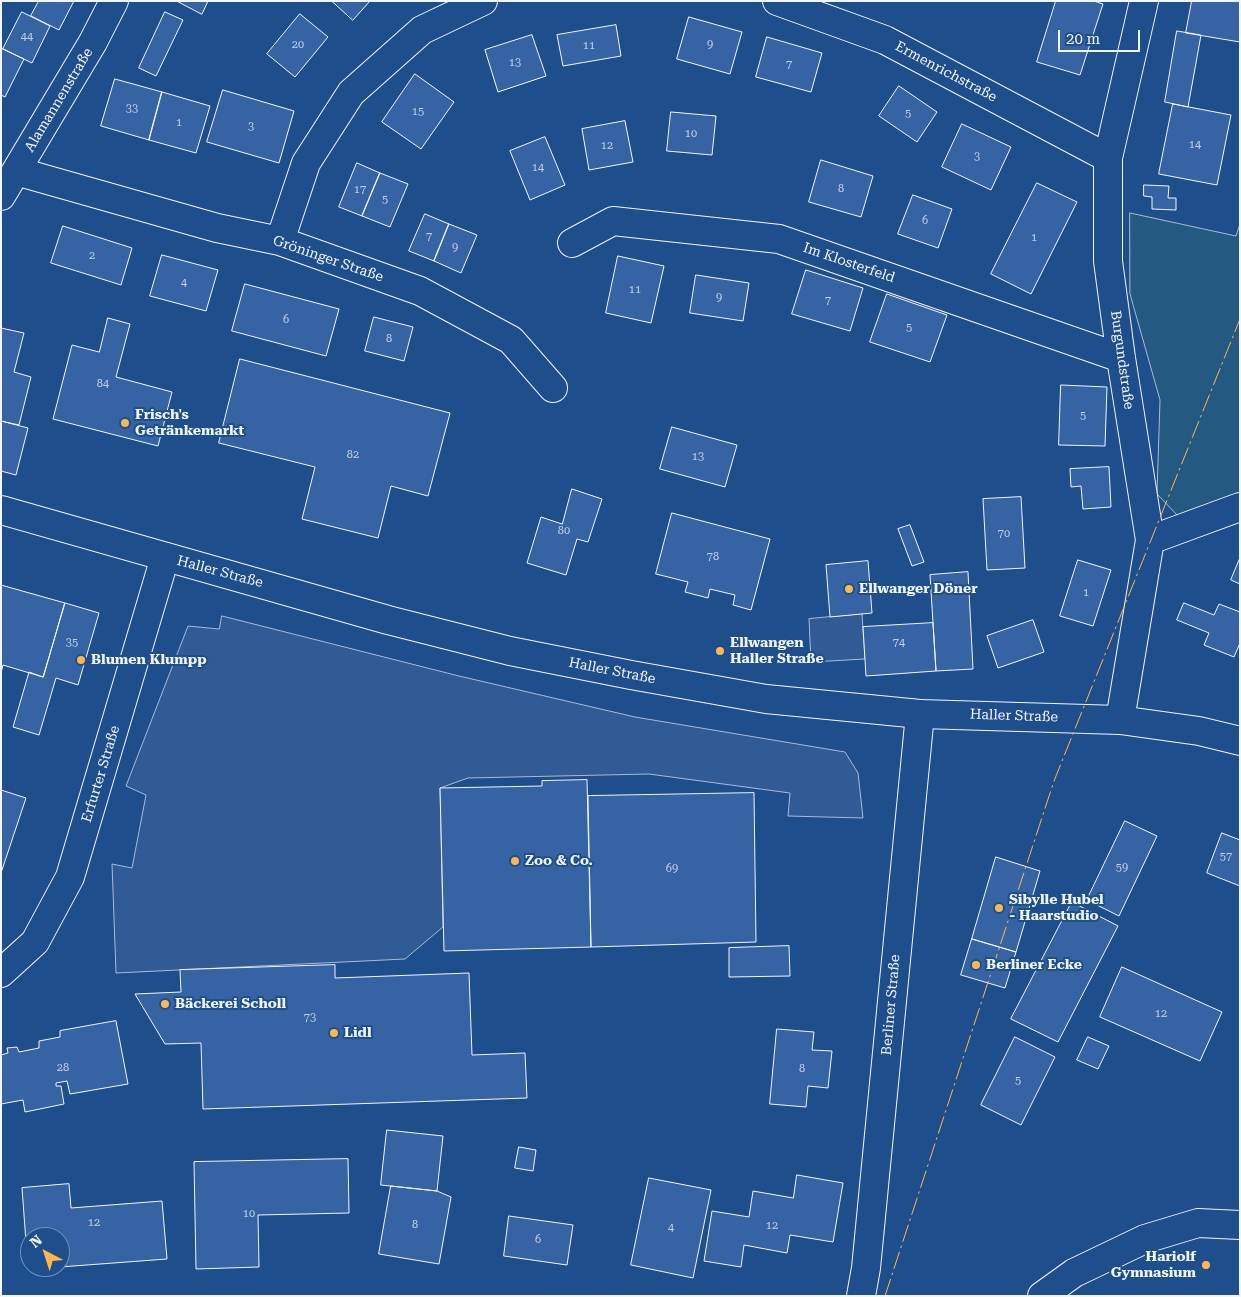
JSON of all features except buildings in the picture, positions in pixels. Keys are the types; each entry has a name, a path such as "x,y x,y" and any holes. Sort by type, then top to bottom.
{"street":[{"name":"Alamannenstraße","path":"1,196 94,42 114,1"},
{"path":"280,241 306,163 351,92 422,30 483,1"},
{"name":"Ermenrichstraße","path":"777,1 885,40 1108,158"},
{"name":"Burgundstraße","path":"1120,720 1150,540 1121,358 1108,261 1108,158 1144,1"},
{"name":"Gröninger Straße","path":"16,171 218,228 280,241 428,296 511,340 553,388"},
{"name":"Im Klosterfeld","path":"572,243 613,221 779,239 1121,358"},
{"path":"1150,540 1240,507"},
{"name":"Haller Straße","path":"1,510 388,620 510,651 766,699 920,714 1120,720 1200,731 1240,741"},
{"name":"Erfurter Straße","path":"1,973 35,942 70,878 165,557"},
{"name":"Berliner Straße","path":"861,1296 866,1268 920,714"},
{"path":"1042,1296 1074,1273 1145,1239 1198,1223 1240,1225"}],"shaded area":[{"path":"1130,213 1236,236 1240,224 1240,493 1178,516 1157,494 1160,400 1130,294"},
{"path":"862,614 865,659 811,662 809,619"},
{"path":"222,616 459,676 635,717 845,752 858,773 863,818 788,816 790,793 649,774 468,778 440,788 443,927 405,959 116,973 112,864 132,868 146,795 126,786 188,626 219,629"}],"power":[{"path":"885,1296 1054,781 1240,319"}],"place":[{"name":"Frisch's Getränkemarkt","path":"125,423"},
{"name":"Ellwanger Döner","path":"849,589"},
{"name":"Ellwangen Haller Straße","path":"720,651"},
{"name":"Blumen Klumpp","path":"81,660"},
{"name":"Zoo & Co.","path":"515,861"},
{"name":"Sibylle Hubel - Haarstudio","path":"999,908"},
{"name":"Berliner Ecke","path":"976,965"},
{"name":"Bäckerei Scholl","path":"165,1004"},
{"name":"Lidl","path":"334,1033"},
{"name":"Hariolf Gymnasium","path":"1206,1265"}]}
